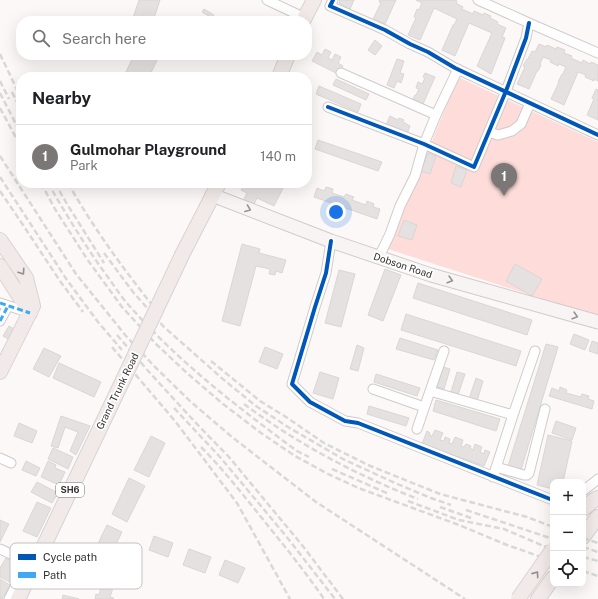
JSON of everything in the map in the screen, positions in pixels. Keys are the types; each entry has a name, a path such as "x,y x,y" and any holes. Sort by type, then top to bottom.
{"main road":[{"path":"306,16 314,0"},
{"path":"280,72 286,60"},
{"name":"Dobson Road","path":"215,189 331,241 430,275 598,322"},
{"name":"Grand Trunk Road","path":"46,543 182,255 215,189"},
{"path":"0,240 26,278 33,306 0,372"},
{"path":"0,266 30,314"},
{"path":"586,507 598,498"},
{"path":"586,533 597,519"},
{"path":"518,599 552,551"},
{"path":"538,599 550,582"},
{"name":"Grand Trunk Road","path":"18,599 23,589"}],"street":[{"path":"267,0 298,16"},
{"path":"333,0 330,6 385,30 458,69 598,134"},
{"path":"478,0 598,53"},
{"path":"328,107 424,144 474,167 506,91 526,38 529,23"},
{"path":"379,257 390,234 400,206 415,176 424,144 436,115 458,69"},
{"path":"341,73 436,115"},
{"path":"489,132 498,135 512,131 521,124 530,103"},
{"path":"331,241 326,273 292,384 310,402 345,421 358,423 550,500"},
{"path":"0,321 4,304 30,314"},
{"path":"417,429 444,351"},
{"path":"493,477 535,351"},
{"path":"373,389 424,407"},
{"path":"430,391 513,415"},
{"path":"496,467 524,475 529,473 545,409"},
{"path":"0,458 11,463"},
{"path":"586,489 598,479"},
{"path":"0,548 10,553"},
{"path":"9,599 14,589"}],"shaded area":[{"path":"458,77 598,142 598,317 388,249"}],"building":[{"path":"139,0 160,0 155,16 134,16"},
{"path":"340,0 354,0 350,9 339,3"},
{"path":"380,0 396,0 385,24 373,19 381,3 379,2"},
{"path":"416,0 454,0 463,7 462,9 473,14 474,11 483,15 484,13 491,16 490,18 498,22 497,24 506,28 502,37 505,38 491,74 477,66 492,33 469,23 455,56 442,50 457,19 434,8 420,40 408,35 416,18 414,17 417,9 419,10 422,3"},
{"path":"204,9 214,15 209,16 202,12"},
{"path":"375,40 382,46 375,55 368,50"},
{"path":"539,44 546,47 547,45 556,49 557,47 565,50 564,53 572,56 571,58 582,63 583,60 590,64 591,62 598,65 598,81 585,77 586,75 578,72 564,105 551,99 566,67 559,64 558,66 550,62 551,60 543,57 540,64 541,65 529,89 517,84 525,67 523,66 532,51 535,52"},
{"path":"325,49 331,52 328,58 332,60 335,54 341,57 338,63 343,66 338,74 312,61 317,52 322,55"},
{"path":"397,59 404,61 400,73 404,74 401,83 397,81 394,88 387,85"},
{"path":"132,60 157,60 151,72 126,72"},
{"path":"425,73 435,77 423,104 413,99 419,89 416,88 418,82 422,84 425,78 423,77"},
{"path":"336,79 369,94 366,100 333,85"},
{"path":"319,86 361,104 358,112 316,94"},
{"path":"596,89 598,90 598,120 587,115 594,99 592,98"},
{"path":"390,116 398,120 399,118 404,120 403,122 410,126 407,134 386,125"},
{"path":"318,140 382,162 378,171 315,149"},
{"path":"428,153 436,156 430,174 421,171"},
{"path":"456,166 467,170 461,187 451,183"},
{"path":"326,187 333,189 332,193 344,197 346,194 354,197 352,200 366,205 367,201 374,204 373,207 380,209 377,219 314,197 317,188 324,191"},
{"path":"242,188 283,188 274,206 257,198 253,206 243,201 247,193 241,190"},
{"path":"404,220 417,225 412,240 398,236"},
{"path":"242,244 260,249 259,253 286,260 282,273 276,271 275,275 269,274 270,269 256,266 240,326 222,321"},
{"path":"515,264 542,279 532,296 506,281"},
{"path":"385,269 401,275 383,321 368,315"},
{"path":"339,270 355,274 341,327 325,323"},
{"path":"418,283 532,320 527,335 413,298"},
{"path":"406,314 521,351 516,366 401,330"},
{"path":"9,326 14,329 8,339 3,336"},
{"path":"574,334 589,340 585,350 570,344"},
{"path":"400,338 438,350 434,360 396,349"},
{"path":"592,341 598,343 598,354 589,351"},
{"path":"546,344 558,347 521,470 508,466"},
{"path":"357,345 364,348 358,371 350,369"},
{"path":"265,347 283,354 277,369 259,362"},
{"path":"44,348 61,356 49,377 33,369"},
{"path":"59,363 101,382 94,397 53,378"},
{"path":"443,367 450,369 444,389 437,387"},
{"path":"320,372 339,378 333,399 313,393"},
{"path":"457,372 465,374 458,395 451,392"},
{"path":"376,374 420,388 417,396 374,382"},
{"path":"476,378 483,381 477,401 469,399"},
{"path":"560,387 567,390 566,393 581,397 582,394 589,396 588,399 594,401 592,409 549,396 552,388 559,391"},
{"path":"436,400 500,419 496,431 433,411"},
{"path":"369,406 409,418 406,426 367,414"},
{"path":"61,416 90,426 76,455 70,451 78,432 65,427 58,448 51,446"},
{"path":"556,421 576,428 572,440 552,433"},
{"path":"19,423 37,431 32,443 14,436"},
{"path":"435,430 443,433 440,440 444,441 445,437 450,439 449,443 452,444 455,437 463,440 461,446 464,447 466,444 471,446 470,448 473,450 475,444 482,447 480,452 484,454 485,450 490,452 484,466 422,444 427,431 430,433 429,435 432,436"},
{"path":"548,435 572,441 564,479 550,479 550,488 537,485"},
{"path":"151,436 165,443 149,477 134,470"},
{"path":"53,448 73,457 68,469 48,459"},
{"path":"26,461 40,468 36,476 22,470"},
{"path":"48,461 56,465 55,468 65,472 59,485 41,477"},
{"path":"129,478 145,486 127,522 112,514"},
{"path":"37,482 58,493 52,503 31,492"},
{"path":"37,502 51,508 37,537 23,531"},
{"path":"0,520 9,524 0,542"},
{"path":"107,525 122,532 117,543 98,543"},
{"path":"154,536 173,543 168,557 149,550"},
{"path":"189,549 211,557 205,573 183,565"},
{"path":"6,558 10,560 10,582 0,577 0,568"},
{"path":"225,560 245,568 238,583 219,575"},
{"path":"0,579 10,585 2,599 0,599"},
{"path":"101,589 113,589 110,597 114,598 95,599 96,594 99,595"},
{"path":"63,595 79,599 62,599"}],"railway":[{"path":"0,54 16,88"},
{"path":"0,81 9,99"},
{"path":"12,92 16,100"},
{"path":"0,93 16,124"},
{"path":"0,108 16,138"},
{"path":"0,156 16,181"},
{"path":"0,177 67,280 98,322 122,350"},
{"path":"21,188 76,274 126,336 191,402 232,437 316,502 465,599"},
{"path":"44,188 55,209 87,259 122,307 156,344 188,374 223,404 261,433 295,456 330,475 361,489 550,560"},
{"path":"51,188 102,268 124,299 145,323 186,363 229,399 297,451 309,457"},
{"path":"58,188 104,263"},
{"path":"71,188 88,217 110,249 157,311"},
{"path":"0,191 60,281 83,312"},
{"path":"104,253 133,292 164,327 256,406 288,427 343,459 395,483 451,505"},
{"path":"117,335 194,421 229,457 302,545 343,599"},
{"path":"112,347 175,421 237,503 290,599"},
{"path":"211,361 260,401 324,443 368,465 440,494 527,517 550,526"},
{"path":"244,404 264,419 328,458 372,480 418,499"},
{"path":"174,408 220,457 286,536 335,599"},
{"path":"201,447 221,468 253,507 324,599"},
{"path":"332,469 389,494"},
{"path":"408,501 459,520 504,529 550,549"},
{"path":"440,507 474,519"},
{"path":"466,510 550,538"},
{"path":"586,539 598,543"},
{"path":"586,548 598,552"},
{"path":"586,558 598,561"},
{"path":"586,572 598,576"}],"marked path":[{"path":"0,303 30,313"},
{"path":"0,321 8,306"}],"cycle path":[{"path":"333,0 330,6 385,30 455,68 598,135"},
{"path":"328,107 424,144 474,167 506,91 526,38 529,23"},
{"path":"331,241 326,273 292,384 310,402 345,421 358,423 550,499"}],"place":[{"name":"Gulmohar Playground","path":"504,196"}]}
